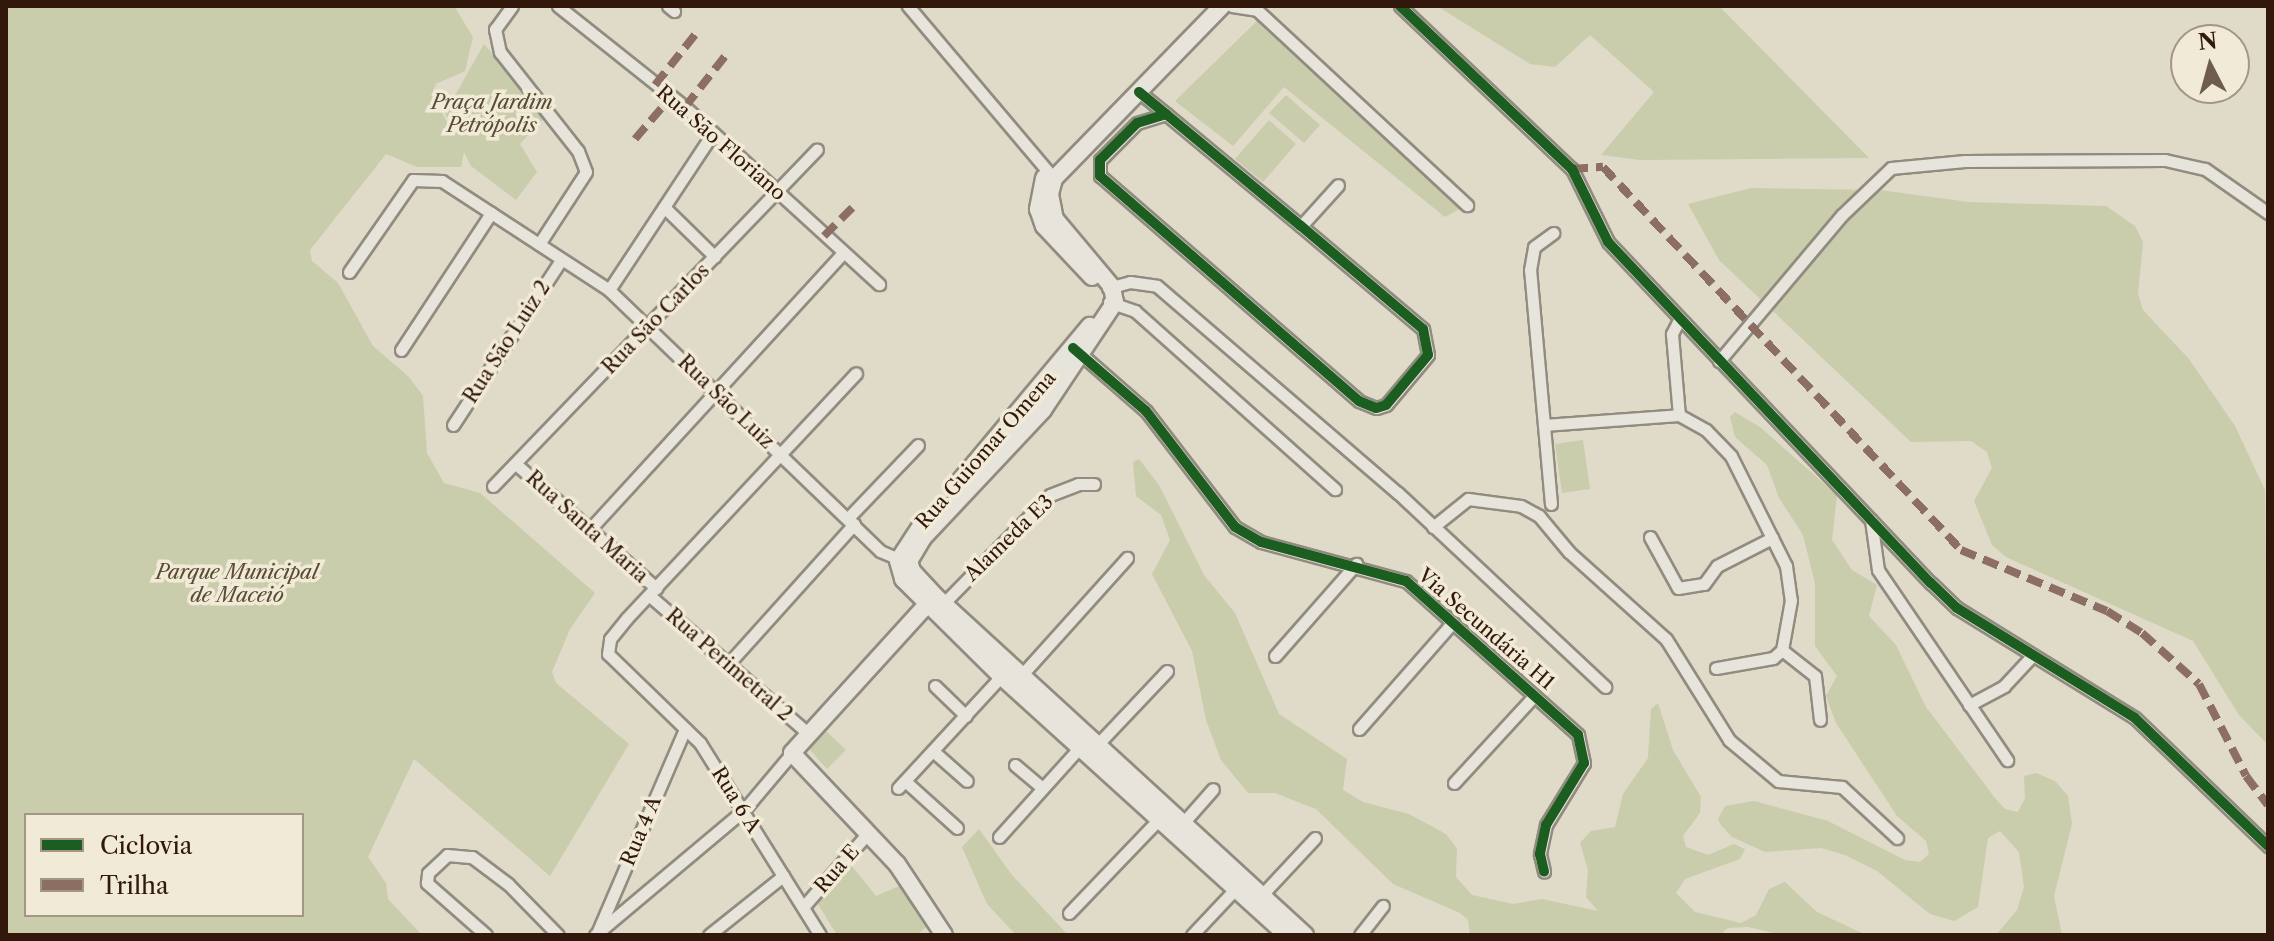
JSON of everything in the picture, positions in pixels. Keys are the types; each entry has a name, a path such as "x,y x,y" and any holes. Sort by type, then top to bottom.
{"street":[{"path":"512,6 495,29 500,52 578,151 586,172 539,244"},
{"name":"Rua São Floriano","path":"558,6 713,133 879,284"},
{"path":"908,6 1050,176"},
{"path":"1207,6 1050,176 1039,197 1044,226 1109,295 1135,311 1335,489"},
{"path":"1050,176 1139,92 1222,6"},
{"path":"1232,6 1257,10 1467,205"},
{"path":"1400,6 1572,169 1608,242 1679,320 1957,608 2152,731 2268,846"},
{"path":"1139,92 1166,114 1301,226 1428,339 1428,355 1386,405 1376,408 1359,401 1100,176 1100,160 1137,123 1166,114"},
{"path":"609,290 713,133"},
{"name":"Rua São Carlos","path":"493,486 517,465 817,149"},
{"path":"1719,361 1883,175 1923,163 2165,160 2205,169 2268,213"},
{"name":"Rua São Luiz","path":"349,272 417,178 442,181 609,290 851,521 903,561"},
{"path":"1301,226 1338,185"},
{"path":"664,207 715,257"},
{"path":"401,350 491,213"},
{"path":"1551,504 1530,270 1534,247 1553,233"},
{"path":"590,529 843,253"},
{"name":"Rua São Luiz 2","path":"453,425 561,260"},
{"path":"1109,295 1130,282 1157,286 1433,527 1605,687"},
{"name":"Rua Guiomar Omena","path":"903,561 904,543 1078,352 1109,295"},
{"path":"1679,320 1672,334 1679,415"},
{"name":"Via Secundária H1","path":"1078,352 1146,411 1235,527 1261,542 1356,564 1406,581 1573,729 1582,743 1584,763 1546,825 1540,854 1544,872"},
{"name":"Rua 6 A","path":"820,935 744,810 685,729 632,682 608,654 610,639 856,373"},
{"path":"1544,425 1679,415 1706,430 1731,456 1790,581 1782,650"},
{"path":"729,663 918,445"},
{"name":"Rua Santa Maria","path":"517,465 590,529 653,592"},
{"name":"Alameda E3","path":"935,604 1050,495 1078,484 1094,484"},
{"path":"1433,527 1462,500 1521,506 1539,516 1569,552 1666,639 1729,740 1778,781 1842,787 1897,838"},
{"path":"1871,520 1878,570 2007,760"},
{"path":"1650,537 1678,588 1704,584 1717,566 1772,538"},
{"path":"957,828 902,785 966,716 1011,676 1127,558"},
{"path":"903,561 903,579 935,604 1089,745 1183,823 1287,935"},
{"path":"1275,656 1356,564"},
{"name":"Rua Perimetral 2","path":"653,592 809,734"},
{"path":"596,934 744,810 809,734 935,604"},
{"path":"1359,729 1453,622"},
{"path":"1716,668 1761,663 1782,650"},
{"path":"1782,650 1815,676 1820,720"},
{"path":"1969,705 2004,686 2033,655"},
{"path":"999,837 1041,787 1167,671"},
{"path":"935,686 966,716"},
{"path":"1454,783 1534,696"},
{"name":"Rua 4 A","path":"596,934 685,729"},
{"path":"1089,745 1159,819 1240,884"},
{"path":"933,751 967,781"},
{"path":"792,753 869,832 910,880 938,933"},
{"path":"1015,765 1041,787"},
{"path":"1183,823 1213,789"},
{"path":"1069,913 1159,819"},
{"name":"Rua E","path":"804,906 869,832"},
{"path":"1257,900 1315,838"},
{"path":"486,935 434,891 428,873 437,861 464,854 508,884 558,935"},
{"path":"709,935 783,876"},
{"path":"1192,935 1240,884"},
{"path":"1257,900 1305,935"},
{"path":"1360,935 1383,906"}],"green space":[{"name":"Parque Municipal de Maceió","path":"6,6 454,6 473,37 465,71 436,84 432,94 449,126 453,130 445,113 484,44 546,116 520,144 537,172 516,200 471,166 464,152 461,167 417,167 386,154 310,250 312,261 338,283 373,346 409,377 423,396 427,453 444,483 480,493 595,593 570,629 552,672 556,683 629,744 550,876 414,759 368,857 386,883 388,899 422,935 6,935"},
{"path":"1437,6 1719,6 1869,158 1640,160 1601,155 1654,92 1590,35 1555,67 1530,64"},
{"path":"1259,19 1463,207 1445,217 1284,87 1233,146 1175,101"},
{"path":"1286,95 1320,125 1304,143 1269,113"},
{"path":"1269,120 1296,144 1263,182 1235,159"},
{"path":"1751,188 1880,190 1969,202 2106,206 2135,226 2143,242 2138,294 2143,310 2189,359 2235,426 2265,490 2268,745 2239,715 2193,641 2006,557 1992,545 1974,501 1992,468 1987,452 1971,441 1911,442 1719,260 1688,204"},
{"path":"1735,412 1760,427 1837,495 1832,540 1852,570 1877,585 1869,616 1896,645 1926,707 1995,798 2005,809 2018,812 2025,798 2024,776 2036,773 2055,781 2068,796 2072,824 2054,896 2062,935 1996,935 2017,910 2024,887 2019,852 2000,831 1988,838 1978,907 1954,921 1930,914 1877,871 1845,855 1821,848 1765,852 1732,837 1721,825 1718,819 1725,806 1754,801 1828,821 1905,860 1920,862 1929,854 1926,841 1897,816 1836,723 1826,696 1837,676 1815,646 1815,583 1803,535 1779,498 1767,465 1735,437 1730,417"},
{"path":"1583,440 1590,489 1562,493 1555,444"},
{"path":"1139,459 1159,485 1204,575 1235,613 1279,714 1347,759 1343,790 1363,802 1409,814 1446,834 1457,849 1456,877 1472,895 1513,904 1542,899 1598,911 1586,897 1588,870 1580,843 1591,831 1615,827 1623,794 1648,758 1651,709 1658,703 1673,750 1701,797 1700,813 1683,836 1686,847 1708,855 1734,844 1745,849 1740,859 1685,879 1676,893 1695,912 1741,923 1756,915 1769,889 1785,882 1817,912 1866,935 1782,935 1748,927 1728,928 1720,935 1470,935 1468,920 1460,913 1393,884 1316,809 1275,793 1248,793 1221,760 1206,720 1192,651 1152,574 1170,540 1161,515 1136,496 1133,462"},
{"path":"826,731 846,750 827,769 809,749"},
{"path":"979,829 1012,875 1068,935 1016,935 987,904 962,847"},
{"path":"852,866 876,896 904,884 930,924 917,935 837,935 816,901"}],"marked path":[{"path":"655,85 698,31"},
{"path":"685,107 729,51"},
{"path":"635,139 671,97"},
{"path":"1572,169 1603,167 1961,550 2107,611 2142,633 2199,684 2246,776 2268,805"},
{"path":"824,236 858,202"}],"cycle path":[{"path":"1400,6 1572,169 1608,242 1931,583 1957,608 2135,718 2268,846"},
{"path":"1139,92 1166,114 1301,226 1423,329 1428,355 1386,405 1376,408 1359,401 1100,176 1100,160 1137,123 1166,114"},
{"path":"1073,348 1146,411 1235,527 1261,542 1406,581 1578,735 1584,763 1546,825 1540,854 1544,872"}],"park label":[{"name":"Praça Jardim Petrópolis","path":"492,114"}]}
